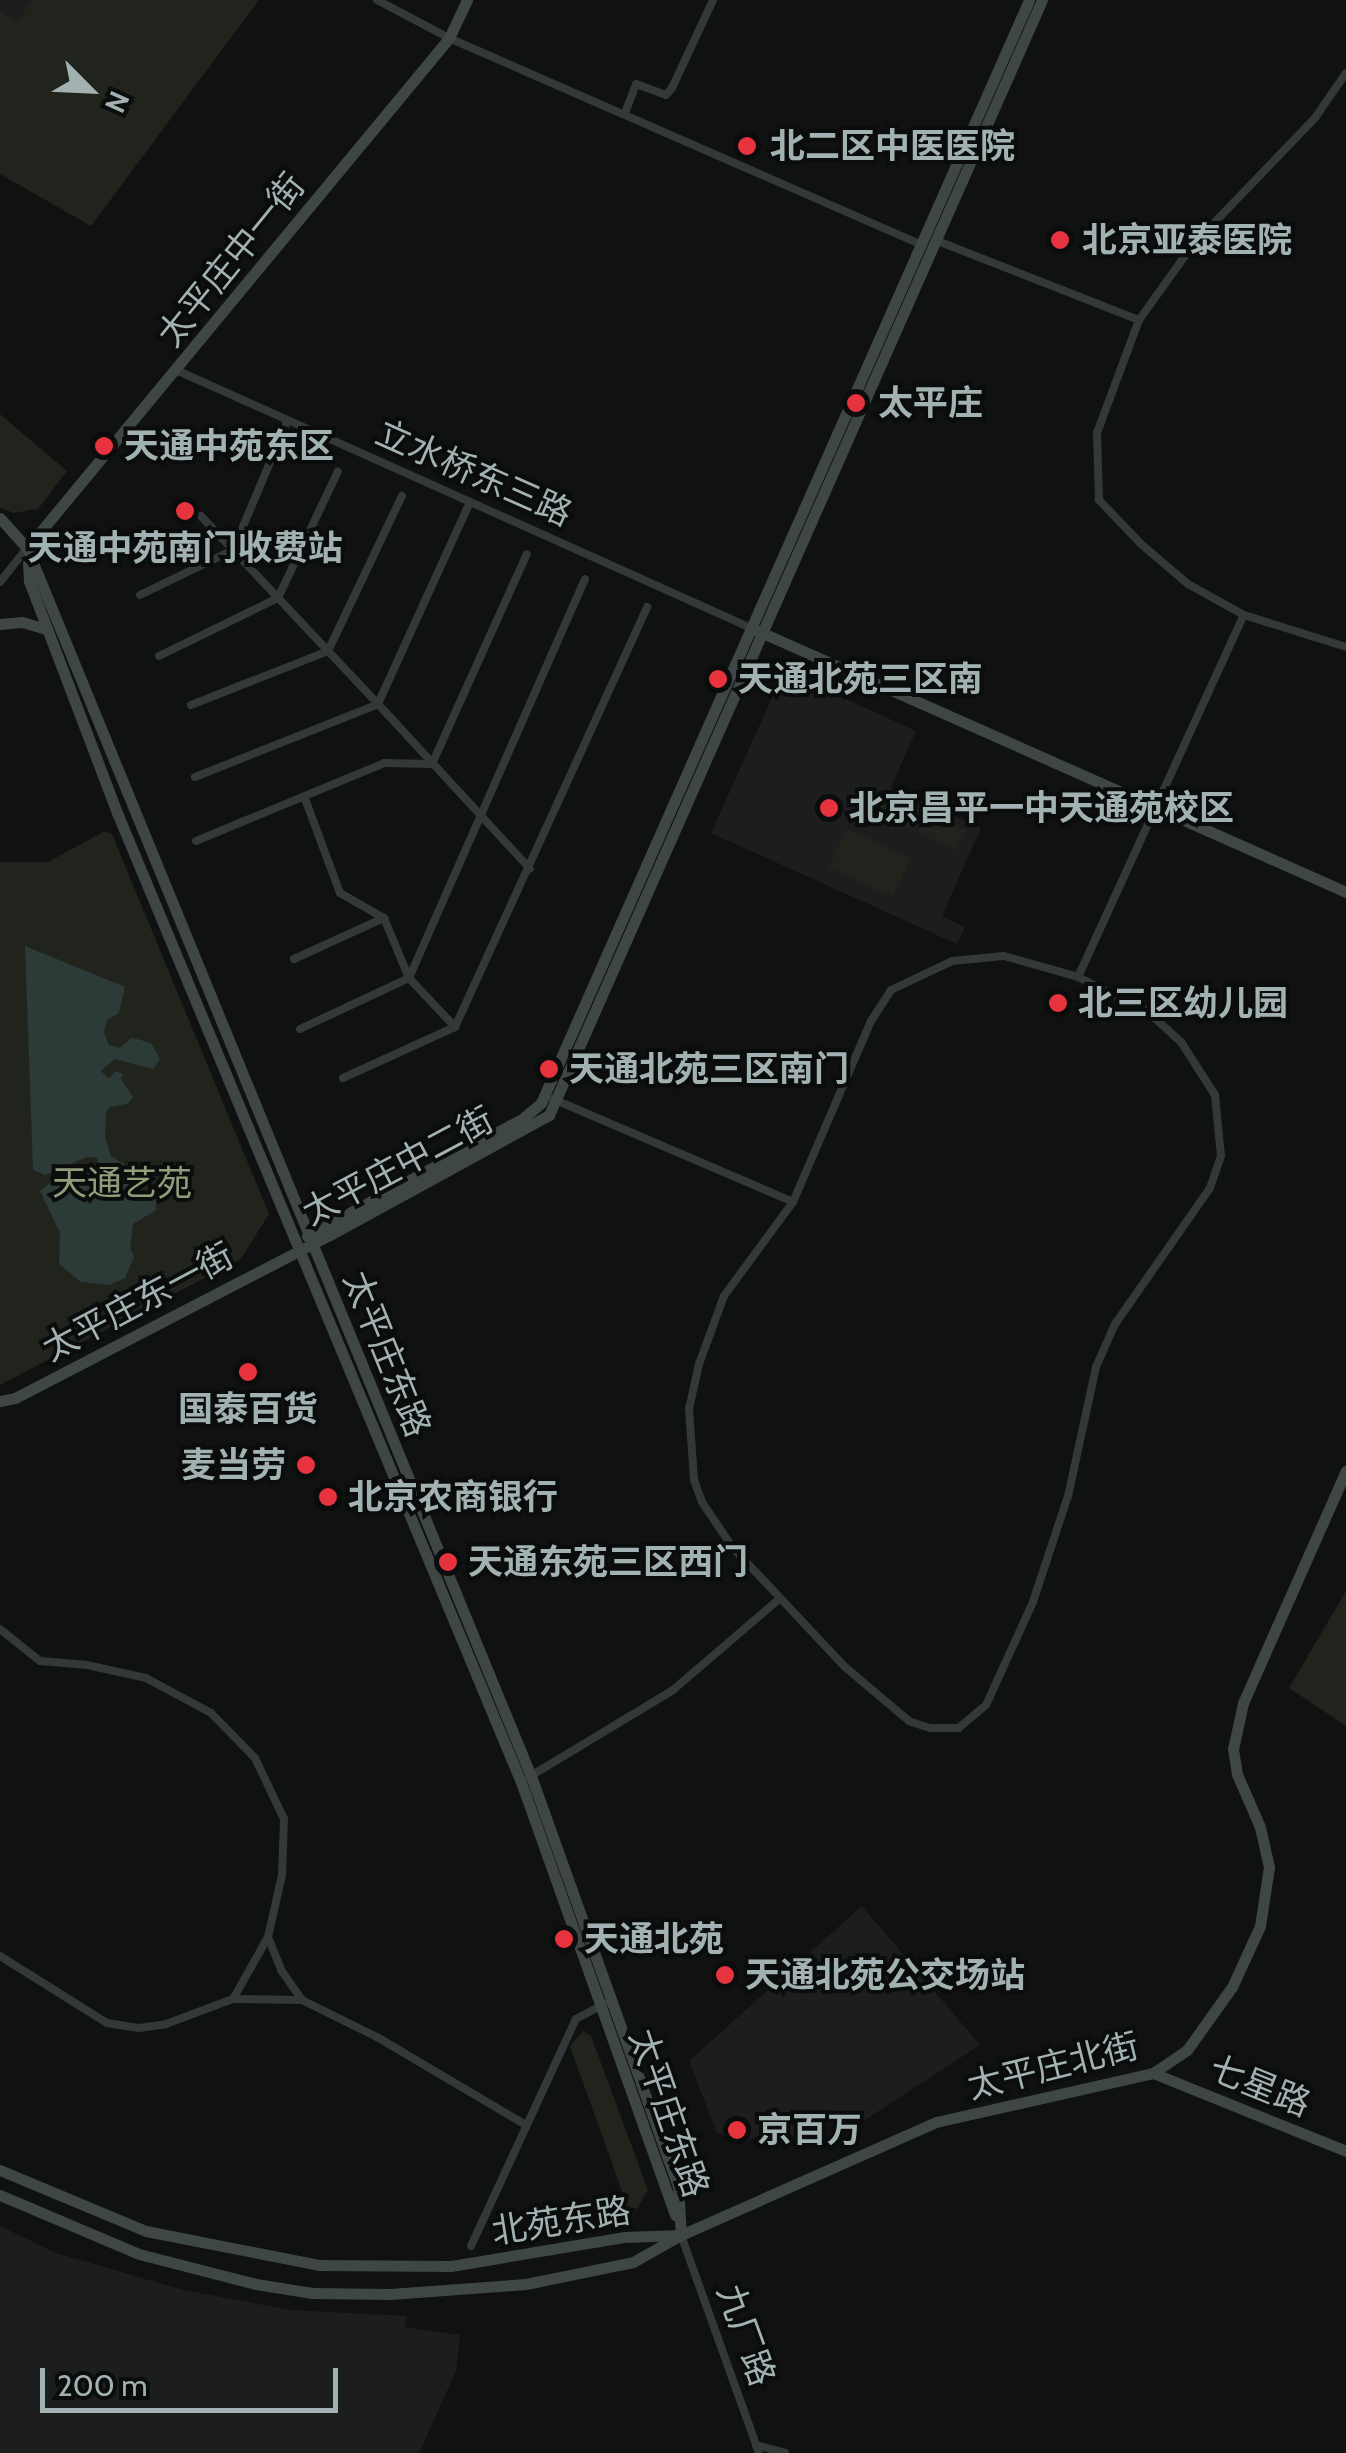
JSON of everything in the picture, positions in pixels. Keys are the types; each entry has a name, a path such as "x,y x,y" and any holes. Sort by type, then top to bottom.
{"main road":[{"name":"太平庄中一街","path":"27,548 448,38 467,0"},
{"name":"太平庄中二街","path":"299,1248 311,1238 537,1124 918,246 1029,0"},
{"name":"太平庄中二街","path":"755,629 937,239 1042,0"},
{"name":"太平庄东路","path":"0,518 27,548 144,841 311,1238 526,1779 608,2003 681,2235"},
{"name":"太平庄东路","path":"27,548 28,581 118,815 526,1779"},
{"path":"0,624 22,622 47,628"},
{"path":"755,629 1346,892"},
{"name":"太平庄东一街","path":"0,1400 15,1398 299,1248"},
{"name":"太平庄北街","path":"681,2235 936,2122 1154,2073 1187,2050 1232,1987 1260,1926 1269,1866 1232,1749 1243,1703 1346,1471"},
{"name":"七星路","path":"1154,2073 1346,2151"},
{"name":"北苑东路","path":"0,2170 146,2231 319,2265 451,2266 624,2237 681,2235"},
{"name":"北苑东路","path":"0,2195 139,2254 212,2275 312,2292 452,2291 526,2284 633,2262 681,2235"}],"street":[{"path":"377,0 448,38 918,246 937,239 1139,320"},
{"path":"624,114 636,84 666,94 672,88 712,0"},
{"path":"1346,73 1315,118 1192,246 1139,320 1097,433 1099,500 1188,584 1244,615 1346,646"},
{"name":"立水桥东三路","path":"176,370 755,629"},
{"path":"140,595 233,550 288,420"},
{"path":"159,656 278,598 338,471"},
{"path":"191,706 328,651 402,496"},
{"path":"195,777 378,704 470,502"},
{"path":"201,516 530,869"},
{"path":"0,582 27,548"},
{"path":"432,764 527,554"},
{"path":"300,1029 408,978 585,578"},
{"path":"344,1078 455,1027 647,608"},
{"path":"1078,977 1244,615"},
{"path":"196,840 384,763 432,764"},
{"path":"304,796 340,893 384,918 408,978 455,1027"},
{"path":"294,959 384,918"},
{"path":"1004,956 1078,977 1147,1011 1181,1042 1215,1095 1220,1156 1210,1188 1115,1324 1096,1367 1068,1496 1034,1602 986,1705 959,1728 909,1721 844,1666 733,1548 702,1502 689,1449 690,1409 699,1364 724,1296 793,1202 871,1021 891,990 952,960 1004,956"},
{"path":"550,1098 793,1202"},
{"path":"526,1779 673,1690 779,1599"},
{"path":"0,1629 40,1661 87,1665 146,1678 211,1713 256,1758 284,1819 282,1875 268,1936 234,1999"},
{"path":"268,1936 281,1970 302,2000"},
{"path":"0,1956 107,2024 140,2028 166,2024 234,1999 302,2000 377,2038 526,2125"},
{"path":"471,2246 576,2018 608,2003"},
{"name":"九厂路","path":"681,2235 758,2449"},
{"path":"758,2449 786,2453"}],"shaded area":[{"path":"0,0 31,0 18,22 0,12"},
{"name":"北京昌平一中天通苑校区","path":"784,671 916,731 891,787 981,828 942,916 965,927 957,944 711,833"},
{"path":"25,946 125,987 119,1013 107,1020 104,1032 109,1045 120,1048 131,1038 141,1040 152,1044 160,1059 153,1069 115,1059 101,1071 109,1079 115,1071 123,1074 121,1079 133,1097 127,1104 109,1107 106,1113 105,1137 111,1156 124,1164 125,1179 137,1199 156,1198 156,1210 133,1224 130,1248 134,1257 125,1278 109,1285 81,1282 59,1264 60,1233 40,1191 52,1181 100,1168 97,1158 87,1157 45,1175 33,1170"},
{"path":"862,1906 980,2045 848,2131 840,2117 796,2141 784,2124 742,2143 717,2133 689,2061"},
{"path":"0,2226 56,2253 183,2290 291,2310 408,2316 404,2327 460,2335 456,2371 419,2453 0,2453"}],"green space":[{"path":"31,0 259,0 91,226 0,174 0,12 18,22"},
{"path":"0,414 67,471 38,509 13,513 0,507"},
{"path":"884,793 922,810 913,830 875,813"},
{"path":"927,812 966,830 956,850 918,833"},
{"path":"846,829 911,858 893,897 829,868"},
{"name":"天通艺苑","path":"105,831 112,834 269,1214 241,1259 0,1385 0,862 48,862"},
{"path":"1346,1591 1346,1726 1289,1688"},
{"path":"583,2031 591,2036 648,2190 634,2214 604,2221 623,2194 570,2046"}],"place":[{"name":"北二区中医医院","path":"747,146"},
{"name":"北京亚泰医院","path":"1060,240"},
{"name":"太平庄","path":"856,403"},
{"name":"天通中苑东区","path":"104,446"},
{"name":"天通中苑南门收费站","path":"185,511"},
{"name":"天通北苑三区南","path":"718,679"},
{"name":"北京昌平一中天通苑校区","path":"829,808"},
{"name":"北三区幼儿园","path":"1058,1003"},
{"name":"天通北苑三区南门","path":"549,1069"},
{"name":"国泰百货","path":"248,1372"},
{"name":"麦当劳","path":"306,1465"},
{"name":"北京农商银行","path":"328,1497"},
{"name":"天通东苑三区西门","path":"448,1562"},
{"name":"天通北苑","path":"564,1939"},
{"name":"天通北苑公交场站","path":"725,1975"},
{"name":"京百万","path":"737,2130"}]}
